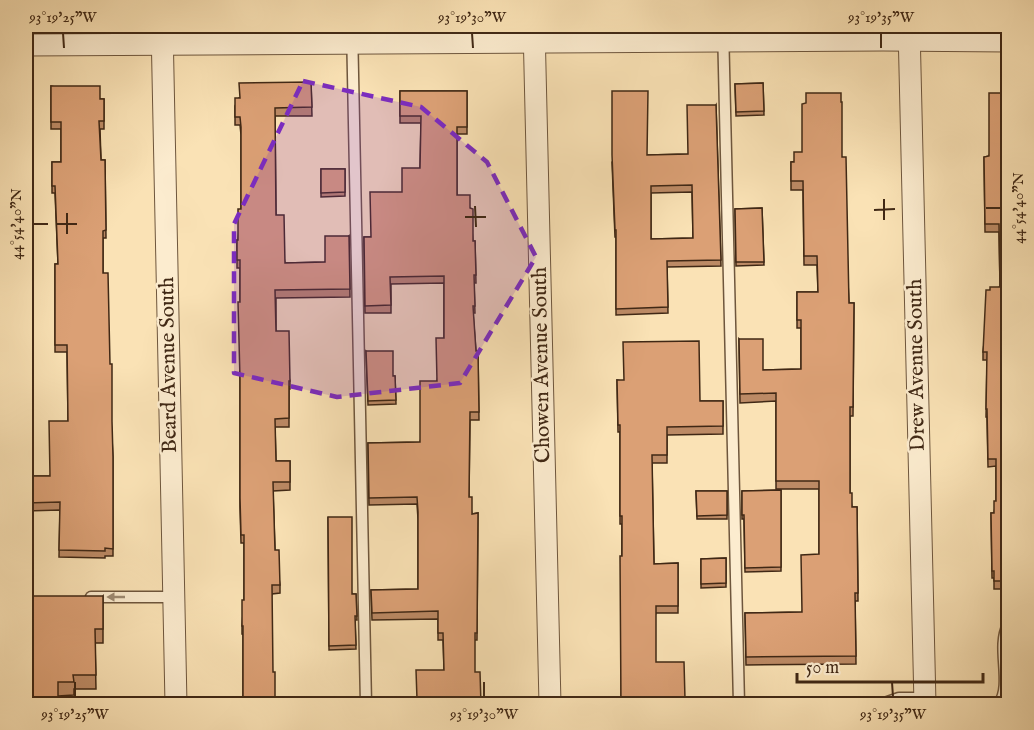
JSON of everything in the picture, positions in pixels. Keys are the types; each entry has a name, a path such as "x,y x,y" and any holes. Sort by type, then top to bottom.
{"street":[{"path":"26,45 162,35 352,34 909,33 1008,41"},
{"name":"Drew Avenue South","path":"909,33 925,701"},
{"name":"Chowen Avenue South","path":"534,34 550,705"},
{"name":"Beard Avenue South","path":"162,35 176,705"}],"lane":[{"path":"723,33 739,705"},
{"path":"352,34 366,705"},
{"path":"81,597 174,597"},
{"path":"999,705 1004,692 1004,641 1008,625"},
{"path":"882,705 899,698 925,701"}],"highlighted area":[{"path":"303,81 421,107 487,162 536,257 460,383 337,397 234,373 234,224"}],"building":[{"path":"311,82 312,107 275,108 276,215 284,215 285,263 325,262 325,236 349,236 350,289 275,290 276,331 289,331 290,381 289,418 275,419 276,461 290,461 290,482 273,482 275,550 279,550 280,585 272,585 275,702 317,701 317,705 243,705 244,535 241,535 240,498 238,302 240,302 240,260 237,260 238,209 241,209 241,127 240,117 235,117 235,98 240,98 239,83"},
{"path":"763,83 764,111 736,112 735,84"},
{"path":"51,86 100,86 100,99 104,99 104,121 99,121 101,160 105,160 106,230 103,231 103,273 108,273 113,457 113,549 105,548 105,551 59,550 60,502 26,503 26,476 50,476 49,421 68,421 67,345 55,345 55,264 58,264 52,162 61,162 61,122 51,122"},
{"path":"400,91 467,91 467,127 457,127 457,195 470,195 470,208 473,209 473,241 475,241 476,275 474,275 475,306 473,306 476,351 478,351 479,412 470,412 469,497 472,497 472,514 478,513 475,672 480,672 481,705 389,705 389,700 417,699 416,670 444,670 443,633 438,633 438,611 372,613 371,590 418,589 418,512 417,497 369,498 368,443 420,442 420,381 437,381 436,338 444,338 444,276 390,277 391,305 365,306 364,237 371,237 370,192 402,192 402,168 420,168 421,116 400,116"},
{"path":"612,91 648,91 647,155 688,154 687,105 716,105 721,260 667,261 668,307 616,309 616,230 612,155","holes":["692,185 693,238 651,239 651,186"]},
{"path":"806,93 841,93 842,102 842,157 846,157 849,303 854,303 853,407 850,407 850,493 852,493 852,507 857,507 856,656 746,657 745,613 802,612 801,555 819,554 819,481 776,481 776,393 740,394 739,339 763,339 763,370 801,369 801,320 797,320 797,292 818,292 817,256 804,256 803,181 791,181 791,162 794,162 794,152 802,152 802,104 806,103"},
{"path":"989,93 1008,93 1008,581 994,581 994,571 992,571 991,513 994,513 994,501 996,501 996,459 988,459 987,352 983,352 986,290 990,290 990,287 1000,287 999,224 985,224 984,157 989,156"},
{"path":"321,169 345,169 345,192 321,193"},
{"path":"762,208 764,262 736,262 735,209"},
{"path":"699,341 700,401 723,401 723,426 667,427 667,455 652,455 654,564 678,563 678,606 656,606 656,662 684,662 687,705 621,705 622,516 620,516 620,425 618,425 617,380 624,380 623,342"},
{"path":"366,351 393,351 396,400 368,401"},
{"path":"781,490 781,567 745,568 742,491"},
{"path":"696,491 727,491 727,515 697,516"},
{"path":"328,517 352,517 352,594 356,594 356,645 329,646"},
{"path":"726,558 726,583 701,584 701,559"},
{"path":"26,596 103,596 103,629 95,629 96,675 73,675 74,682 58,682 58,705 26,705"}]}
